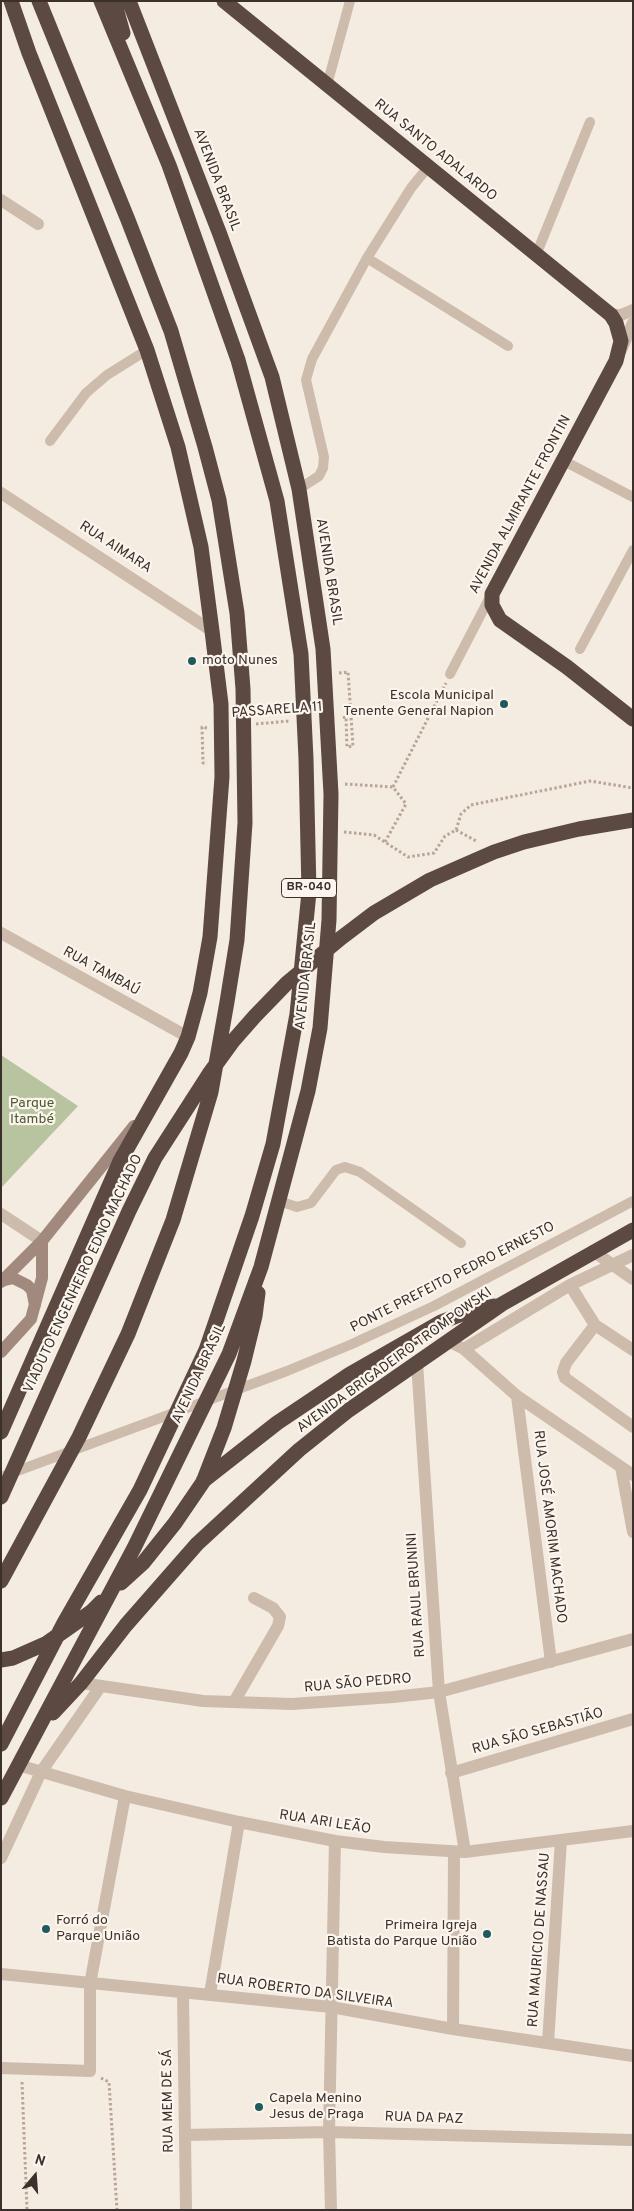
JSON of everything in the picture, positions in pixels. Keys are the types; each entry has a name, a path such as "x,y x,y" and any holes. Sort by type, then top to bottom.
{"highway":[{"path":"1,1432 120,1161 188,1037 200,993 210,937 222,777 220,704 212,631 201,547 180,456 147,350 33,63 11,1"},
{"path":"1,1581 80,1437 151,1280 173,1220 211,1092 237,940 245,823 243,689 237,613 229,558 214,482 171,331 39,1"},
{"name":"AVENIDA BRASIL","path":"1,1744 64,1623 140,1490 206,1350 252,1216 273,1144 297,1014 309,892 306,759 300,654 277,501 238,360 169,165 101,1"},
{"path":"114,1 137,87"},
{"name":"AVENIDA BRASIL","path":"1,1798 134,1548 226,1362 261,1267 308,1091 320,1028 331,880 329,734 323,649 299,489 272,377 219,232 129,1"},
{"path":"136,18 140,1"},
{"name":"RUA SANTO ADALARDO","path":"224,1 611,315 619,331"},
{"name":"AVENIDA ALMIRANTE FRONTIN","path":"492,594 620,352 621,341 619,331"},
{"path":"492,594 492,605 500,620 567,667 633,719"},
{"path":"494,852 579,829 633,820"},
{"name":"VIADUTO ENGENHEIRO EDNO MACHADO","path":"1,1497 129,1211 155,1158 209,1074 233,1041 287,983 341,938 388,905 430,880 494,852"},
{"name":"AVENIDA BRIGADEIRO TROMPOWSKI","path":"22,1759 56,1709 81,1683 126,1625 197,1544 299,1450 349,1410 502,1304 633,1230"},
{"path":"1,1660 13,1658 47,1643 91,1612 142,1562 163,1538 203,1482 224,1428 244,1361 255,1316 261,1267"},
{"path":"203,1482 277,1423 350,1374 441,1322 470,1311 502,1304"}],"street":[{"path":"1,200 38,224"},
{"path":"611,315 633,310"},
{"name":"AVENIDA ALMIRANTE FRONTIN","path":"620,352 633,323"},
{"name":"RUA AIMARA","path":"1,493 212,631"},
{"name":"RUA TAMBAÚ","path":"1,933 188,1037"},
{"path":"1,1282 42,1241 152,1103"},
{"path":"1,1214 42,1241"},
{"path":"1,1352 28,1324 34,1312 42,1278 42,1241"},
{"path":"593,1251 633,1278"},
{"path":"464,1349 570,1285 633,1255"},
{"path":"1,1282 13,1278 28,1285 34,1296 34,1312"},
{"path":"570,1285 595,1325 633,1350"},
{"path":"595,1325 566,1363 563,1372 565,1378 633,1427"},
{"path":"448,1341 464,1349 517,1396 633,1475"},
{"name":"RUA RAUL BRUNINI","path":"417,1363 439,1692 460,1853 454,2029"},
{"name":"RUA JOSÉ AMORIM MACHADO","path":"517,1396 551,1662"},
{"path":"621,1468 633,1532"},
{"path":"234,1702 278,1626 280,1617 273,1608 254,1598"},
{"name":"RUA SÃO PEDRO","path":"81,1683 202,1701 292,1704 439,1692 633,1639"},
{"path":"1,1858 41,1772 100,1686"},
{"name":"RUA SÃO SEBASTIÃO","path":"451,1773 633,1719"},
{"name":"RUA ARI LEÃO","path":"22,1759 41,1772 125,1796 239,1822 335,1841 460,1853 633,1831"},
{"path":"1,2068 90,2072 90,1984 125,1796"},
{"path":"210,1994 239,1822"},
{"name":"RUA MAURICIO DE NASSAU","path":"548,2043 561,1840"},
{"path":"331,2210 329,2132 335,1841"},
{"name":"RUA ROBERTO DA SILVEIRA","path":"1,1974 331,2007 454,2029 633,2056"},
{"name":"RUA MEM DE SÁ","path":"183,1993 186,2210"},
{"name":"RUA DA PAZ","path":"185,2134 329,2132 633,2140"}],"lane":[{"path":"327,85 350,1"},
{"path":"536,255 590,122"},
{"path":"299,489 319,476 323,468 324,457 306,380 312,359 367,258 411,188 428,167"},
{"path":"367,258 508,346"},
{"path":"50,442 86,393 107,375 147,350"},
{"path":"564,461 633,497"},
{"path":"580,648 633,550"},
{"name":"AVENIDA ALMIRANTE FRONTIN","path":"450,674 492,594"},
{"path":"279,1201 297,1207 311,1202 336,1170 345,1168 360,1172 461,1243"},
{"name":"PONTE PREFEITO PEDRO ERNESTO","path":"1,1477 278,1374 352,1344 434,1306 633,1201"}],"path":[{"name":"PASSARELA 11","path":"336,718 346,717 348,747 353,746 348,672 339,672 340,682"},
{"path":"393,787 450,674"},
{"path":"341,710 343,748"},
{"name":"PASSARELA 11","path":"250,724 298,721"},
{"path":"345,776 345,785 393,787"},
{"path":"344,822 344,832 374,835 408,856 434,853 445,836 456,830 461,814 471,805 590,781 633,788"},
{"path":"385,842 406,804 393,787"},
{"path":"456,830 494,852"},
{"path":"21,2069 27,2210"},
{"path":"90,2072 109,2082 117,2210"}],"green space":[{"name":"Parque Itambé","path":"1,1055 78,1106 1,1188"}],"place":[{"name":"moto Nunes","path":"192,661"},
{"name":"Escola Municipal Tenente General Napion","path":"504,704"},
{"name":"Forró do Parque União","path":"46,1929"},
{"name":"Primeira Igreja Batista do Parque União","path":"487,1934"},
{"name":"Capela Menino Jesus de Praga","path":"259,2107"}]}
